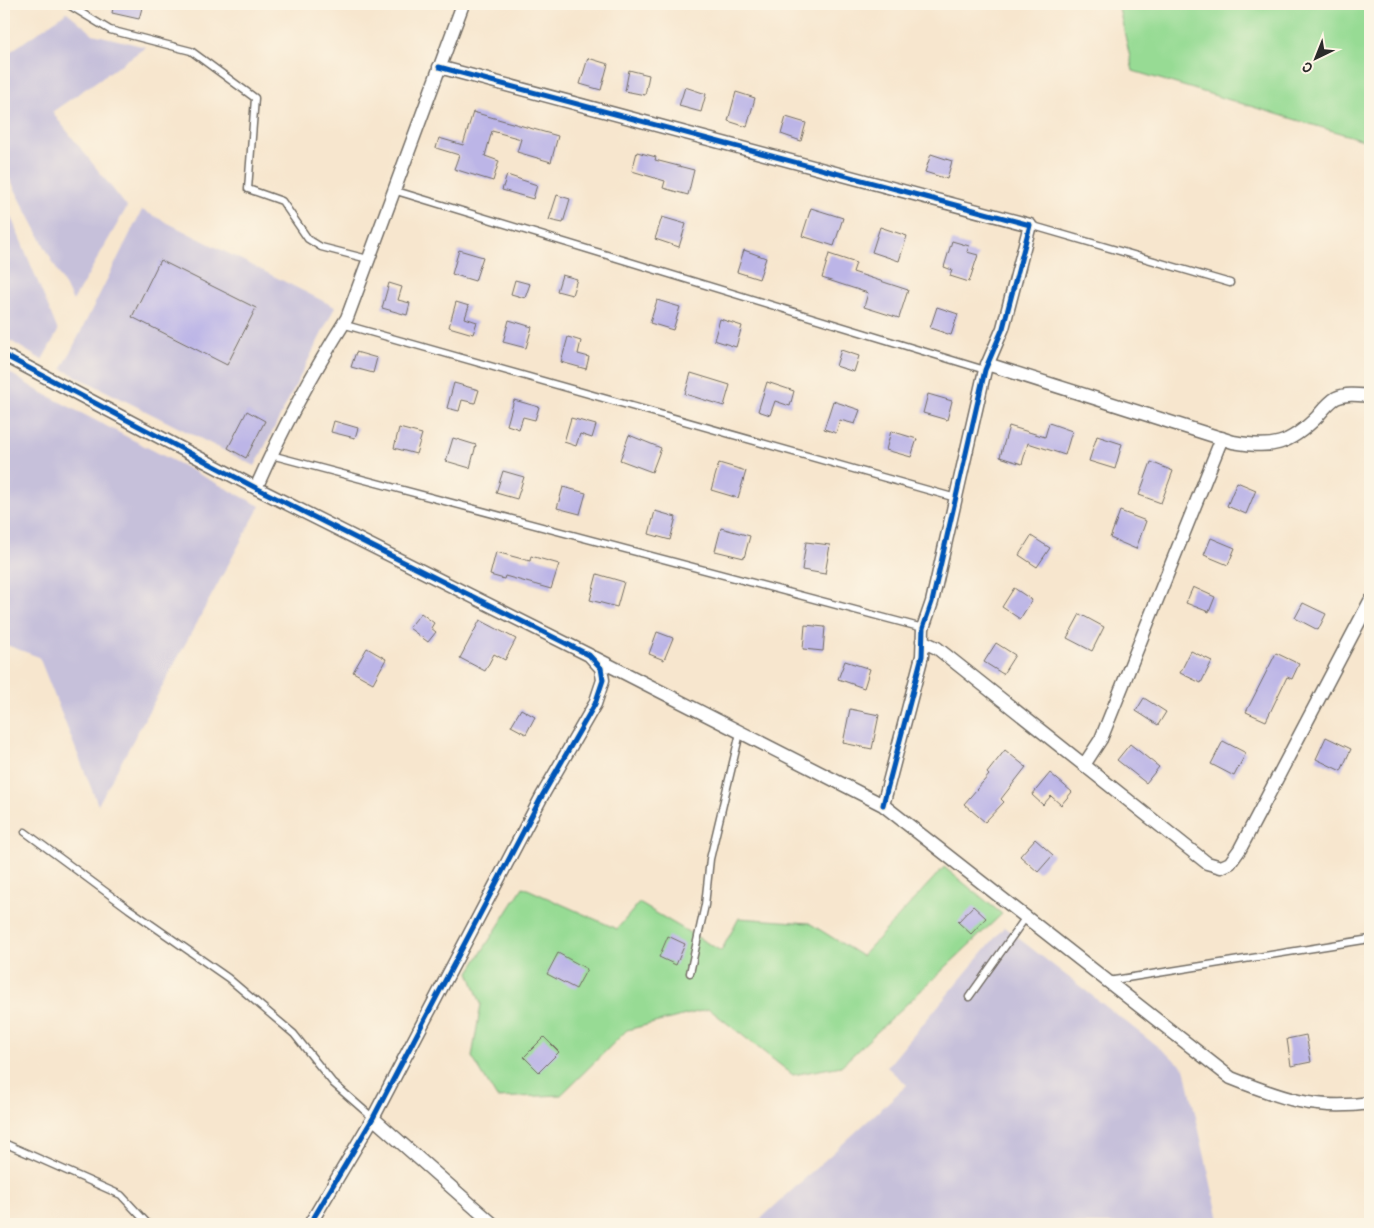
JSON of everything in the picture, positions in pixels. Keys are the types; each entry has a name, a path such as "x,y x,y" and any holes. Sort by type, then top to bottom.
{"street":[{"path":"256,488 271,455 342,324 368,259 462,4"},
{"path":"439,67 1030,225 1003,328 986,367 932,602 923,628 922,656 883,805"},
{"path":"4,355 256,488 590,655 740,734 883,805 1231,1078 1283,1099 1322,1106 1370,1103"},
{"path":"986,367 1251,445 1268,446 1287,441 1300,433 1335,398 1348,394 1370,396"},
{"path":"1084,765 1101,739 1222,438"},
{"path":"922,641 937,648 1207,863 1221,867 1230,863 1240,849 1370,601"},
{"path":"310,1224 373,1118 542,796 595,704 603,680 601,668 590,655"},
{"path":"373,1118 493,1224"}],"lane":[{"path":"67,4 110,30 191,51 255,98 248,189 282,202 308,239 321,247 368,259"},
{"path":"393,190 986,367"},
{"path":"1030,225 1230,283"},
{"path":"342,324 956,498"},
{"path":"271,455 923,628"},
{"path":"690,973 705,905 710,859 740,734"},
{"path":"25,832 129,909 228,978 294,1034 333,1083 373,1118"},
{"path":"969,998 1026,916"},
{"path":"1108,981 1370,939"},
{"path":"4,1143 121,1194 148,1224"}],"shaded area":[{"path":"67,12 93,34 146,47 52,112 127,207 73,301 4,168 4,56"},
{"path":"4,207 12,219 58,331 42,360 4,337"},
{"path":"142,210 335,307 255,466 62,369"},
{"path":"4,369 35,389 260,506 98,805 39,657 4,644"},
{"path":"1004,927 1185,1068 1220,1224 755,1224 907,1085 887,1067"}],"green space":[{"path":"1118,4 1370,4 1370,142 1133,71"},
{"path":"944,867 1002,914 841,1066 793,1075 709,1009 627,1030 561,1095 497,1098 472,1057 481,1004 469,972 523,887 617,929 639,903 721,951 739,918 809,923 862,956"}],"building":[{"path":"114,4 143,4 139,19 112,13"},
{"path":"588,58 608,64 601,90 580,84"},
{"path":"629,70 649,75 645,95 625,91"},
{"path":"685,87 706,94 701,112 679,106"},
{"path":"736,92 755,98 747,127 728,121"},
{"path":"473,112 558,136 551,162 517,152 521,139 492,131 485,156 499,161 493,181 454,169 459,155 436,148 439,138 463,145"},
{"path":"786,117 806,123 801,141 781,134"},
{"path":"637,152 656,157 655,160 694,170 688,195 663,188 665,181 632,171"},
{"path":"931,154 952,161 947,179 925,172"},
{"path":"507,175 537,185 533,199 502,190"},
{"path":"557,195 570,199 563,223 549,220"},
{"path":"811,208 843,218 834,246 802,236"},
{"path":"662,217 686,224 679,247 655,239"},
{"path":"880,227 907,236 899,261 872,252"},
{"path":"952,241 969,246 967,252 978,255 969,282 950,276 952,270 944,267"},
{"path":"459,250 483,257 475,281 452,274"},
{"path":"744,250 766,258 759,279 737,272"},
{"path":"829,254 856,263 853,272 908,290 899,318 864,307 868,293 822,278"},
{"path":"160,260 256,308 227,365 132,317"},
{"path":"562,275 577,279 572,295 557,291"},
{"path":"515,280 530,284 525,298 511,294"},
{"path":"389,283 402,287 398,300 410,303 407,315 382,308"},
{"path":"657,300 680,307 673,330 650,323"},
{"path":"456,302 469,306 465,318 477,322 473,334 449,327"},
{"path":"937,307 958,314 951,335 930,328"},
{"path":"720,319 742,326 736,347 714,340"},
{"path":"509,320 532,327 526,348 503,342"},
{"path":"568,337 581,341 578,354 589,357 586,369 561,362"},
{"path":"841,350 859,356 854,372 836,366"},
{"path":"356,352 377,358 373,373 351,367"},
{"path":"691,373 730,385 724,406 685,394"},
{"path":"767,382 794,391 790,406 775,401 770,415 758,411"},
{"path":"454,383 479,390 475,403 462,400 459,411 447,408"},
{"path":"928,394 952,401 947,420 923,413"},
{"path":"514,400 539,407 535,420 523,417 519,429 507,425"},
{"path":"833,401 860,410 855,424 840,420 836,433 824,429"},
{"path":"247,411 265,421 246,458 228,448"},
{"path":"571,418 596,425 592,438 580,434 576,446 564,442"},
{"path":"334,421 358,428 355,438 331,432"},
{"path":"1049,423 1072,431 1065,455 1028,443 1022,464 1000,457 1009,426 1045,437"},
{"path":"399,428 422,434 416,454 394,448"},
{"path":"891,431 917,439 911,457 886,450"},
{"path":"629,435 661,448 652,472 620,460"},
{"path":"1097,436 1122,444 1115,469 1089,461"},
{"path":"453,438 476,445 470,468 446,461"},
{"path":"1151,462 1173,471 1161,503 1139,495"},
{"path":"719,463 746,471 738,498 711,490"},
{"path":"503,471 524,477 517,499 496,493"},
{"path":"1237,482 1256,490 1246,514 1227,506"},
{"path":"563,487 586,493 580,514 557,508"},
{"path":"655,511 676,517 670,540 649,534"},
{"path":"1120,511 1146,521 1136,549 1110,538"},
{"path":"721,528 750,536 744,558 715,551"},
{"path":"1031,536 1050,548 1037,567 1019,555"},
{"path":"1211,538 1235,548 1228,565 1204,555"},
{"path":"806,542 830,545 825,574 802,570"},
{"path":"496,552 530,561 531,556 559,564 551,589 505,576 504,579 490,575"},
{"path":"597,574 624,582 617,607 590,600"},
{"path":"1193,587 1215,597 1209,612 1186,603"},
{"path":"1014,588 1032,600 1020,619 1002,607"},
{"path":"1303,603 1326,614 1318,630 1295,618"},
{"path":"421,613 434,623 431,628 436,632 428,642 409,628"},
{"path":"1080,614 1104,627 1092,651 1067,638"},
{"path":"480,620 516,639 505,660 494,654 485,671 460,658"},
{"path":"805,625 825,627 823,651 803,649"},
{"path":"657,632 673,638 664,660 649,654"},
{"path":"996,643 1015,655 1003,674 984,662"},
{"path":"367,648 386,659 373,683 353,672"},
{"path":"1191,651 1212,661 1201,683 1180,673"},
{"path":"1276,653 1299,664 1292,679 1287,677 1266,721 1246,712"},
{"path":"845,661 870,669 864,688 838,679"},
{"path":"1144,698 1166,712 1158,725 1136,711"},
{"path":"521,709 535,717 526,734 511,726"},
{"path":"850,709 879,715 872,749 843,743"},
{"path":"1326,737 1351,749 1341,771 1316,759"},
{"path":"1223,741 1246,753 1234,776 1211,764"},
{"path":"1130,744 1159,767 1146,783 1117,760"},
{"path":"1005,750 1026,767 1001,799 1004,802 985,822 964,804 989,775 987,773"},
{"path":"1050,773 1072,792 1061,805 1051,796 1043,805 1032,795"},
{"path":"1035,839 1053,855 1038,872 1020,856"},
{"path":"973,906 986,918 971,934 958,922"},
{"path":"668,936 685,944 676,965 659,957"},
{"path":"558,953 587,969 576,989 547,974"},
{"path":"1306,1035 1311,1062 1291,1066 1287,1039"},
{"path":"544,1037 559,1052 539,1072 524,1057"}],"cycle path":[{"path":"439,67 1030,225 1003,328 985,370 932,602 923,628 922,656 883,805"},
{"path":"4,355 256,488 589,655 601,668 603,680 595,704 542,796 373,1118 310,1224"}]}
